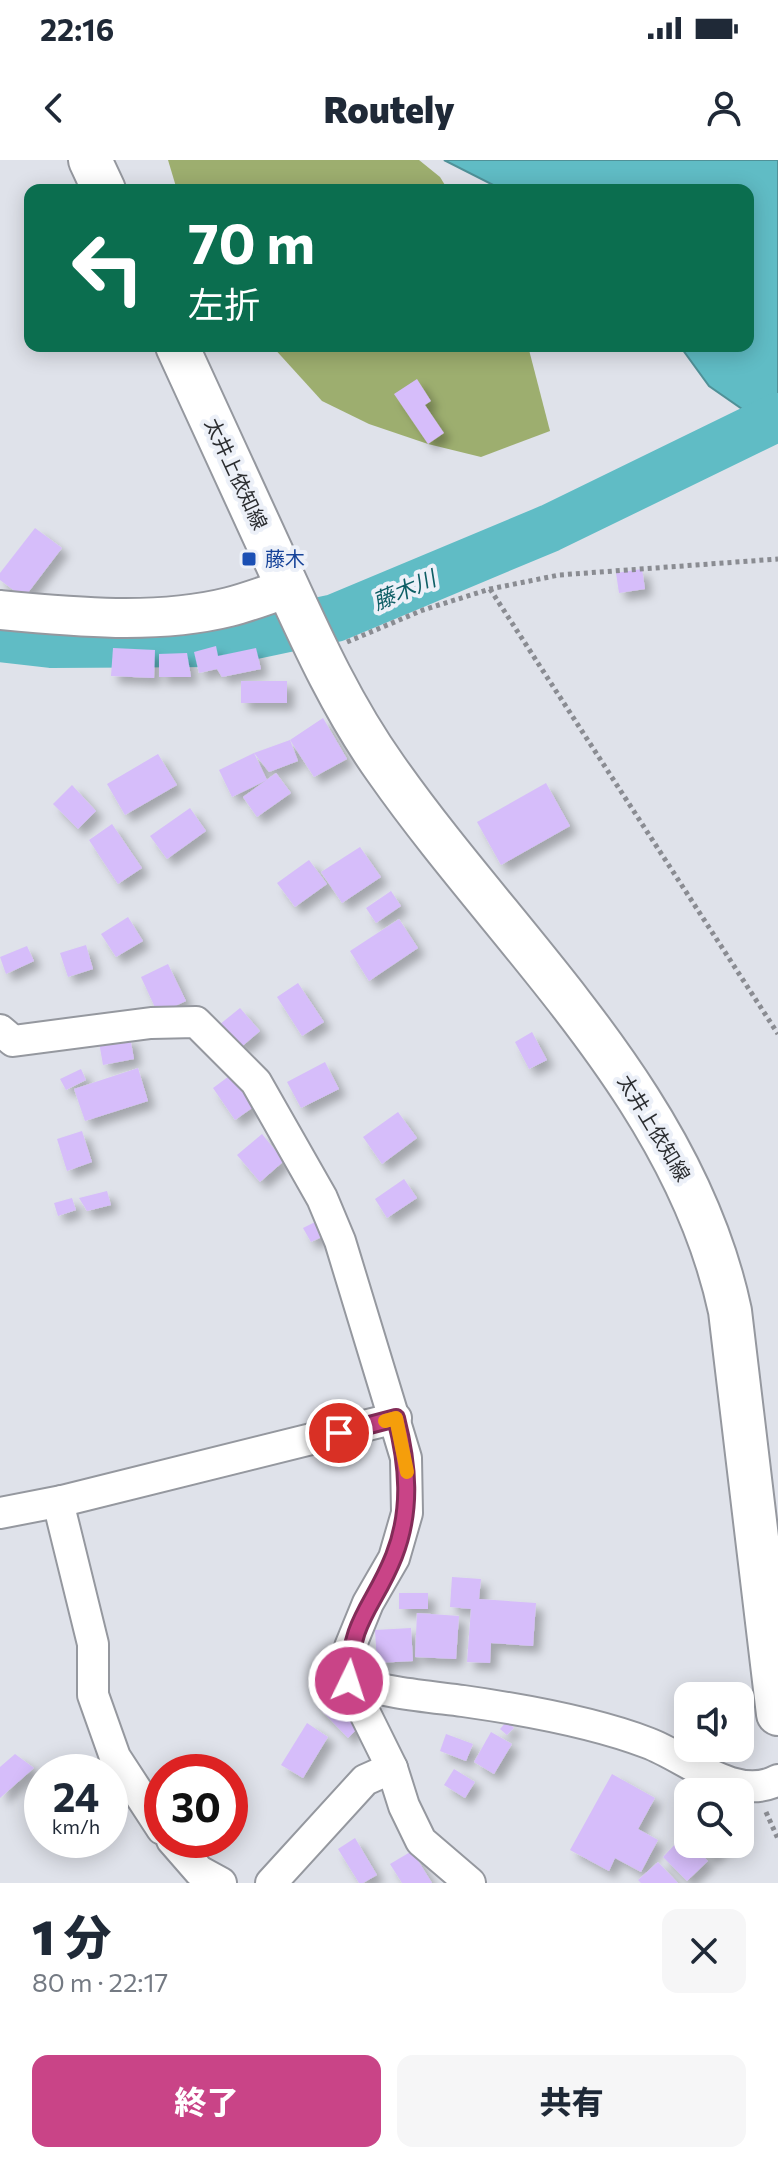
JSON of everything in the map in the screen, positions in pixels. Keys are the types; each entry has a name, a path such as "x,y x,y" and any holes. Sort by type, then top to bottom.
{"main road":[{"path":"90,160 101,184"},
{"name":"太井上依知線","path":"180,352 349,713 386,770 617,1065 681,1170 700,1211 719,1262 730,1311 778,1714"}],"street":[{"path":"0,610 102,616 184,614 229,607 303,619"},
{"path":"0,1030 13,1041 151,1023 196,1022 256,1082 322,1198 340,1241 406,1458 407,1513 394,1558 368,1603 350,1647 349,1681 392,1768 404,1806 421,1841 470,1883"},
{"path":"0,1513 62,1501 396,1418"},
{"path":"62,1501 61,1514 93,1644 93,1695 115,1757 144,1801"},
{"path":"349,1681 393,1694 464,1701 551,1718 648,1743 702,1772 732,1782 768,1786 768,1791"},
{"path":"271,1883 365,1780 392,1768"},
{"path":"188,1858 199,1871 221,1883"}],"path":[{"path":"303,619 423,610 490,589 559,575 778,559"},
{"path":"490,589 778,1034"},
{"path":"768,1791 778,1839"}],"green space":[{"path":"168,160 419,160 444,184 175,184"},
{"path":"277,352 530,352 550,431 481,457 428,444 369,424 322,401"}],"water":[{"path":"444,160 778,160 778,434 709,386 684,352 754,352 754,184 491,184"}],"building":[{"path":"417,379 431,401 425,405 444,433 428,444 394,394"},
{"path":"35,528 62,548 24,598 0,580 0,573"},
{"path":"642,569 645,589 619,593 616,573"},
{"path":"216,646 218,656 256,648 261,669 222,677 217,669 199,673 194,652"},
{"path":"113,648 155,650 154,678 111,676"},
{"path":"187,653 191,677 159,677 159,654"},
{"path":"241,681 287,681 287,703 241,703"},
{"path":"323,718 347,759 314,777 290,740"},
{"path":"290,740 298,761 269,772 254,753"},
{"path":"254,753 267,780 232,797 219,770"},
{"path":"158,754 177,785 125,815 107,784"},
{"path":"276,773 291,793 257,817 243,797"},
{"path":"546,783 570,826 501,865 477,822"},
{"path":"72,785 96,811 78,829 53,804"},
{"path":"190,808 206,831 167,859 150,836"},
{"path":"112,824 142,868 118,884 89,840"},
{"path":"360,847 381,877 342,903 321,872"},
{"path":"309,860 327,884 295,907 277,883"},
{"path":"391,891 401,906 376,923 366,908"},
{"path":"128,917 143,941 116,957 101,934"},
{"path":"399,919 418,948 369,981 350,951"},
{"path":"86,945 93,969 68,977 60,953"},
{"path":"27,946 34,961 6,974 0,957"},
{"path":"168,964 186,1001 158,1014 141,977"},
{"path":"298,983 324,1022 302,1036 277,997"},
{"path":"240,1008 260,1031 239,1049 219,1025"},
{"path":"532,1032 547,1060 529,1069 515,1042"},
{"path":"130,1037 134,1059 103,1065 99,1042"},
{"path":"325,1062 339,1089 301,1108 287,1082"},
{"path":"138,1068 148,1101 85,1121 74,1089"},
{"path":"81,1069 86,1080 66,1090 60,1079"},
{"path":"232,1074 255,1106 235,1120 213,1088"},
{"path":"398,1112 417,1138 382,1164 363,1137"},
{"path":"82,1131 92,1162 67,1171 57,1139"},
{"path":"262,1134 284,1161 260,1182 237,1155"},
{"path":"404,1179 417,1198 387,1218 375,1199"},
{"path":"107,1191 111,1205 87,1211 79,1198"},
{"path":"72,1198 76,1210 58,1216 54,1203"},
{"path":"319,1220 326,1235 311,1242 303,1228"},
{"path":"452,1577 481,1579 479,1599 536,1603 533,1646 491,1643 490,1663 467,1662 471,1609 450,1607"},
{"path":"399,1593 428,1593 428,1609 399,1609"},
{"path":"417,1613 459,1616 456,1659 415,1657"},
{"path":"411,1628 413,1661 377,1663 375,1630"},
{"path":"326,1697 336,1708 341,1704 361,1725 348,1738 317,1706"},
{"path":"507,1721 514,1728 507,1735 500,1729"},
{"path":"307,1723 328,1737 303,1778 281,1765"},
{"path":"491,1732 512,1744 494,1774 474,1762"},
{"path":"446,1734 473,1744 466,1761 440,1751"},
{"path":"15,1754 24,1761 24,1777 0,1798 0,1767"},
{"path":"454,1769 475,1782 465,1798 444,1785"},
{"path":"612,1774 655,1798 638,1829 658,1840 641,1872 615,1858 609,1871 570,1850"},
{"path":"355,1838 377,1875 363,1883 359,1883 338,1849"},
{"path":"674,1845 674,1858 705,1858 708,1861 687,1881 663,1857"},
{"path":"412,1851 432,1883 402,1883 390,1864"},
{"path":"658,1862 678,1883 641,1883 638,1880"}],"waterway":[{"name":"藤木川","path":"0,638 51,644 218,643 335,618 550,528 778,417"}],"slow traffic":[{"path":"385,1421 396,1418 407,1472"}],"place":[{"name":"藤木","path":"249,559"}],"route":[{"path":"339,1433 396,1418 406,1458 407,1513 394,1558 368,1603 350,1647 349,1681"}]}
